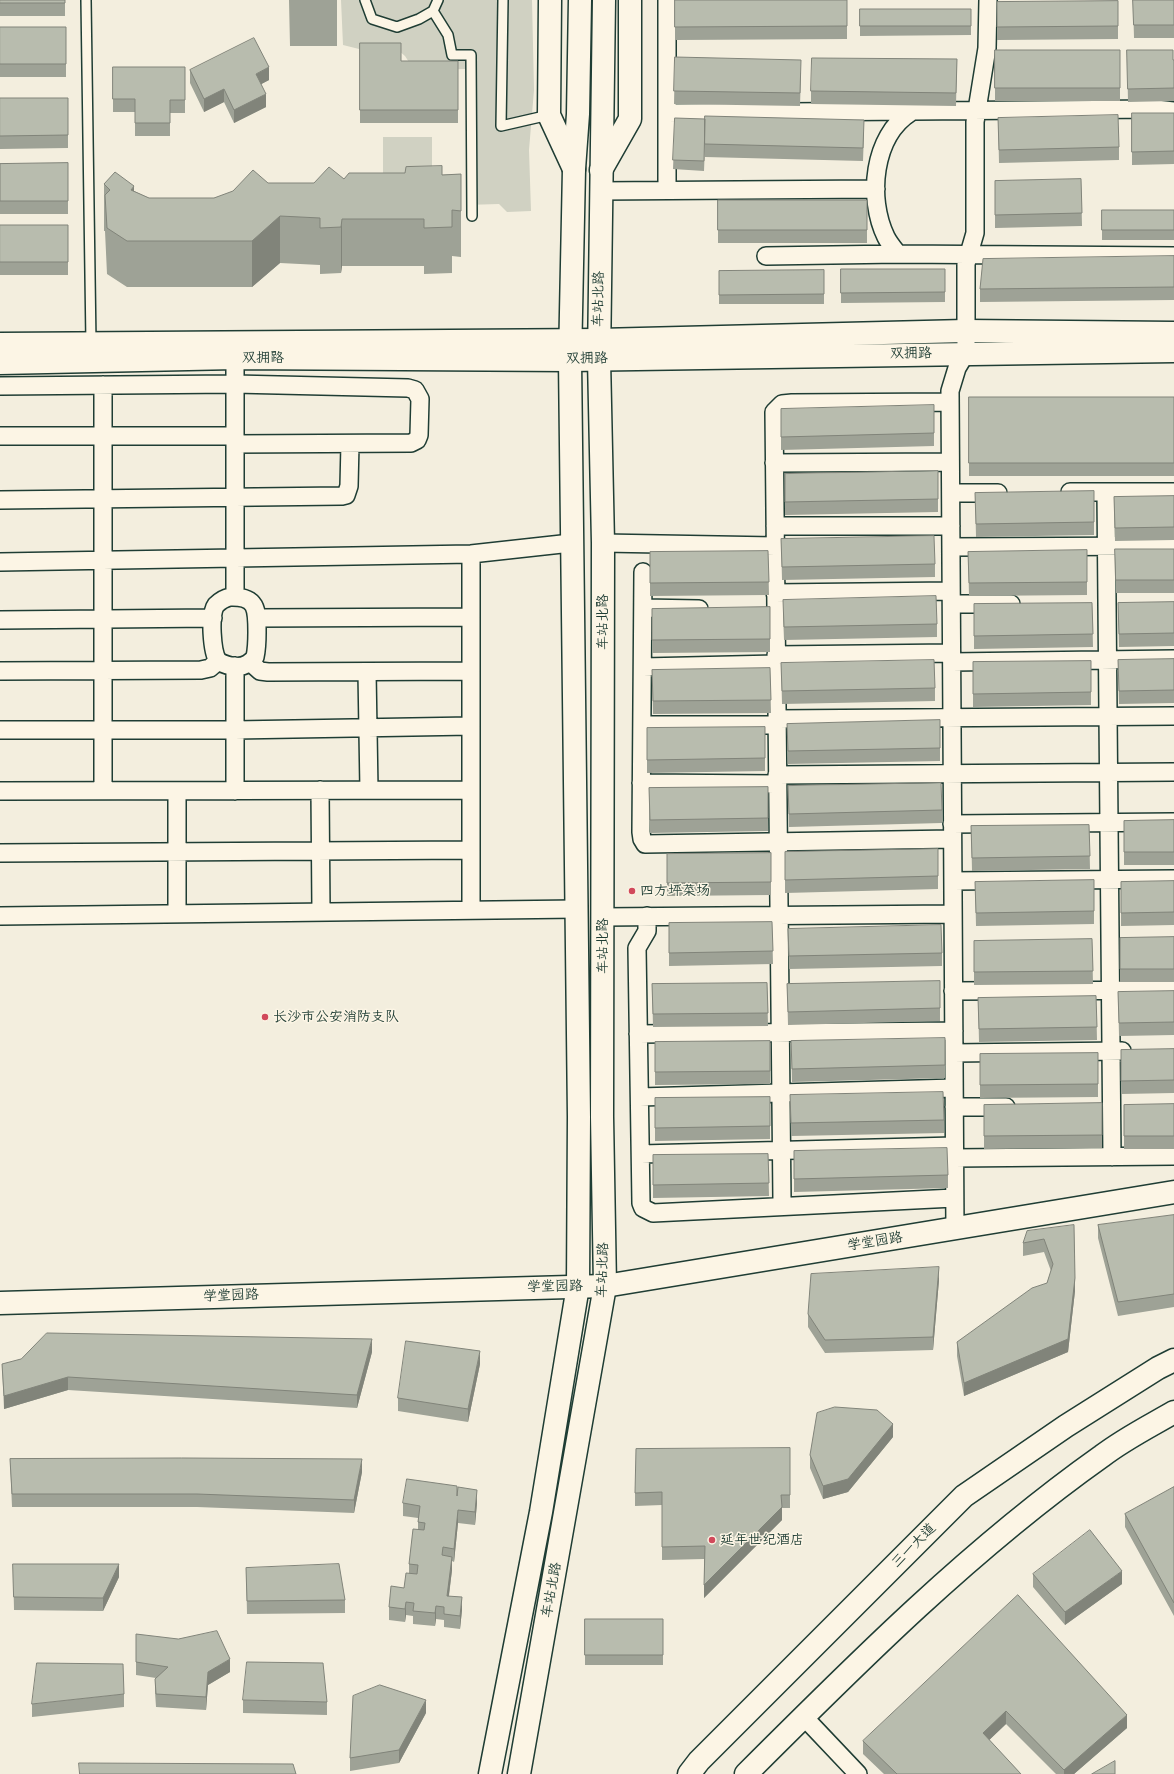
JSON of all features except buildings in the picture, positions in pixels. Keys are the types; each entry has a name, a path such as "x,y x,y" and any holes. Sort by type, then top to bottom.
{"main road":[{"path":"550,0 549,115 574,170"},
{"name":"车站北路","path":"490,1774 541,1512 578,1286 577,908 571,544 571,350 574,170 578,114 580,0"},
{"name":"车站北路","path":"519,1774 605,1286 602,1117 603,543 599,350 604,0"},
{"path":"601,180 630,119 630,0"},
{"name":"双拥路","path":"599,350 965,331 1174,332"},
{"name":"双拥路","path":"0,344 92,343 235,351"},
{"name":"双拥路","path":"0,363 235,351 599,350 966,353 1174,351"},
{"name":"学堂园路","path":"0,1303 605,1286 1174,1192"},
{"name":"三一大道","path":"689,1774 699,1761 964,1496 1066,1426 1158,1368 1174,1360"},
{"path":"746,1774 912,1613 1001,1534 1102,1455 1174,1412"}],"street":[{"path":"667,0 667,190"},
{"path":"955,1228 950,402 951,382 966,353 966,264 975,233 975,122 988,48 988,0"},
{"path":"667,113 1174,110"},
{"path":"898,254 886,236 880,216 876,189 878,166 885,141 891,129 900,119 911,112"},
{"path":"601,180 667,190 876,189"},
{"path":"766,256 898,254 1174,256"},
{"path":"235,351 235,597"},
{"path":"0,386 235,384 408,388 415,390 420,399 419,435 417,440 404,444 350,444 103,436 0,436"},
{"path":"103,385 103,791"},
{"path":"782,1201 776,660 768,610 775,593 774,412 782,404 950,402"},
{"path":"0,500 342,496 346,494 350,486 350,444"},
{"path":"774,463 950,462"},
{"path":"951,493 1013,492"},
{"path":"1052,492 1174,492"},
{"path":"1106,492 1112,1157"},
{"path":"775,526 951,526"},
{"path":"603,543 775,546"},
{"path":"0,562 471,554 571,544"},
{"path":"951,547 1174,546"},
{"path":"471,554 471,910"},
{"path":"643,572 641,832 642,839 645,844 778,843 1109,822 1174,822"},
{"path":"775,593 951,598 1030,604"},
{"path":"242,664 255,657 255,608 251,602 245,598 225,598 216,605 213,618 213,649 218,661 224,664 242,664 260,671 268,672 471,671"},
{"path":"643,608 713,609"},
{"path":"256,618 471,617"},
{"path":"0,620 213,618"},
{"path":"642,667 776,660 952,657 1108,660 1174,659"},
{"path":"0,671 201,670 210,668 218,661"},
{"path":"235,791 235,730 242,664"},
{"path":"367,672 370,790"},
{"path":"642,725 952,717 1174,716"},
{"path":"0,730 235,730 471,726"},
{"path":"641,783 952,774 1174,772"},
{"path":"320,790 321,912"},
{"path":"0,791 471,790"},
{"path":"177,791 177,914"},
{"path":"0,853 471,850"},
{"path":"953,881 1174,879"},
{"path":"0,916 577,908"},
{"path":"603,916 953,914"},
{"path":"647,916 647,931 636,948 642,1208 653,1213 954,1198"},
{"path":"953,991 1174,990"},
{"path":"638,1034 954,1031"},
{"path":"954,1053 1135,1050"},
{"path":"640,1097 954,1088"},
{"path":"954,1107 1025,1106"},
{"path":"641,1154 781,1150 954,1152 1112,1157 1174,1156"},
{"path":"804,1717 858,1774"}],"lane":[{"path":"86,0 92,343"},
{"path":"365,0 372,19 397,27 419,19 433,11 438,0"},
{"path":"503,0 501,126 549,115"},
{"path":"433,11 448,35 452,55 471,55 472,216"}],"shaded area":[{"path":"341,0 532,0 534,90 529,150 531,211 507,212 499,204 466,205 466,69 414,70 405,56 398,50 367,51 343,45"},
{"path":"383,137 432,137 432,208 383,208"}],"place":[{"name":"四方坪菜场","path":"632,891"},
{"name":"长沙市公安消防支队","path":"265,1017"},
{"name":"延年世纪酒店","path":"712,1540"}]}
